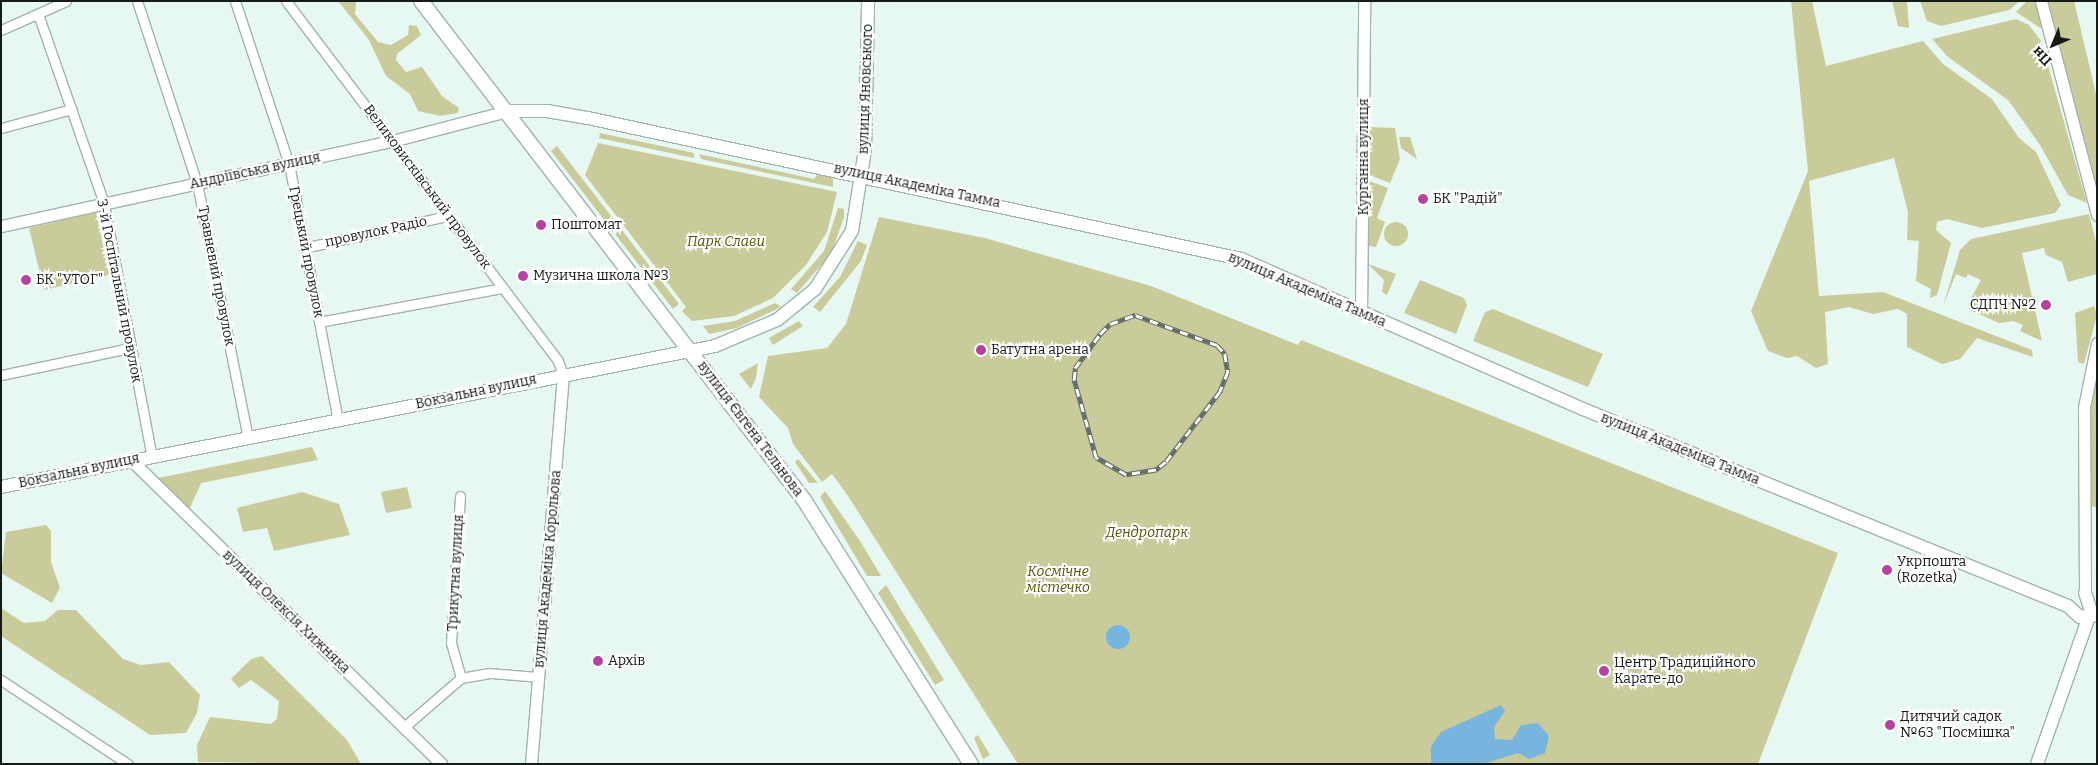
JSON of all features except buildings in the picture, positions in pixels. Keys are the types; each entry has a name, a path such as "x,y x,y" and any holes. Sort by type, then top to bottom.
{"main road":[{"name":"вулиця Євгена Тельнова","path":"421,1 804,500 971,764"},
{"name":"вулиця Яновського","path":"862,176 868,1"},
{"name":"вулиця Академіка Тамма","path":"507,111 546,111 588,118 1207,248 1362,312 1690,454 2085,610"},
{"name":"Вокзальна вулиця","path":"2,486 338,421 563,374 690,351 754,331 795,307 815,289 852,231 862,176"},
{"path":"2037,764 2085,610"}],"street":[{"path":"1,30 66,1"},
{"name":"Травневий провулок","path":"137,1 197,183 248,438"},
{"name":"Грецький провулок","path":"235,1 289,164 338,421"},
{"name":"Великовисківський провулок","path":"286,1 447,216 558,360 563,374"},
{"name":"Курганна вулиця","path":"1362,312 1364,1"},
{"path":"2041,1 2097,214"},
{"name":"3-й Госпітальний провулок","path":"38,14 104,204 152,457"},
{"path":"1,128 72,108"},
{"name":"Андріївська вулиця","path":"1,226 392,141 507,111"},
{"name":"провулок Радіо","path":"304,248 447,216"},
{"path":"319,322 503,288"},
{"path":"2085,610 2084,407 2097,343"},
{"path":"1,375 130,348"},
{"name":"вулиця Академіка Корольова","path":"531,764 563,374"},
{"name":"вулиця Олексія Хижняка","path":"131,460 440,764"},
{"name":"Трикутна вулиця","path":"460,496 451,643 461,678"},
{"path":"404,728 461,678 490,673 539,677"},
{"path":"1,680 128,764"}],"green space":[{"path":"338,1 356,1 355,14 378,42 391,45 408,35 409,25 417,26 421,35 397,54 396,60 406,72 422,67 442,96 459,108 458,113 440,116 418,111 410,94 386,76 369,40"},
{"path":"1791,1 1812,1 1826,66 1923,41 1943,64 1992,99 2019,138 2036,152 2061,205 2055,213 1982,228 1947,219 1937,222 1936,230 1951,243 1937,295 1930,298 1931,289 1916,281 1919,241 1907,240 1908,212 1894,158 1809,181 1819,296 1883,292 2032,350 2033,357 1977,338 1960,359 1942,364 1907,347 1907,314 1898,309 1873,314 1849,307 1825,312 1828,364 1816,368 1797,356 1787,358 1768,351 1751,311 1808,171"},
{"path":"1892,1 1907,1 1909,28 1898,26"},
{"path":"1920,1 2020,1 2009,10 1941,26 1927,21"},
{"path":"2027,1 2035,1 2042,29 2016,12"},
{"path":"2048,1 2074,1 2097,98 2097,189"},
{"path":"2016,19 2029,25 2041,41 2087,203 2068,195 2040,145 2008,100 1948,57 1932,39"},
{"path":"1370,127 1395,128 1400,159 1390,183 1369,175"},
{"path":"600,133 694,153 694,158 599,138"},
{"path":"1399,137 1410,137 1417,159 1401,148"},
{"name":"Парк Слави","path":"598,143 837,192 827,232 806,265 773,298 734,316 692,321 682,311 686,307 585,175"},
{"path":"557,146 679,304 673,309 551,151"},
{"path":"699,154 814,179 819,172 833,175 833,187 701,159"},
{"path":"1369,181 1388,188 1377,218 1385,222 1376,247 1368,246"},
{"path":"838,208 844,209 844,217 831,254 797,293 791,289 824,251"},
{"path":"96,212 109,275 44,290 29,228"},
{"path":"2089,214 2097,246 2097,274 2068,282 2062,262 2046,255 2044,248 2022,253 2042,341 2020,331 2023,325 2014,321 1999,323 1970,310 1968,304 1981,280 1968,274 1966,278 1956,274 1943,306 1960,250 1971,239"},
{"name":"Дендропарк","path":"879,217 985,238 1151,286 1298,345 1301,340 1838,553 1758,764 1018,764 848,496 832,474 822,482 793,444 788,428 759,397 768,356 827,348 846,324"},
{"path":"1396,222 1405,225 1408,234 1405,243 1396,246 1387,243 1384,234 1387,225"},
{"path":"858,241 867,245 861,261 820,312 813,307 840,277"},
{"path":"1368,264 1396,274 1387,295 1382,292 1384,280"},
{"path":"1420,280 1464,298 1467,305 1456,334 1404,313"},
{"path":"775,303 781,307 737,328 709,334 703,326 735,321"},
{"path":"2094,306 2097,315 2084,364 2078,362 2075,313"},
{"path":"1493,309 1603,354 1588,387 1473,341 1485,312"},
{"path":"799,321 803,326 773,345 769,338"},
{"path":"758,363 756,378 751,389 739,374"},
{"path":"2097,373 2097,508 2092,506 2090,408"},
{"path":"312,447 318,460 201,483 189,510 158,478"},
{"path":"798,459 818,483 809,483 795,462"},
{"path":"407,487 412,508 386,513 381,492"},
{"path":"825,491 860,541 881,576 867,576 820,497"},
{"path":"302,492 339,504 350,535 274,551 267,528 243,532 237,508"},
{"path":"46,525 51,531 51,562 60,588 52,603 1,573 6,532"},
{"path":"886,585 944,680 935,685 878,593"},
{"path":"1,608 24,623 45,621 58,610 76,610 123,659 141,665 169,662 200,695 197,713 186,733 150,735 1,636"},
{"path":"262,656 347,740 361,764 198,762 197,745 210,717 271,724 277,719 279,701 251,680 239,688 231,679 251,659"},
{"path":"978,735 990,755 983,759 974,738"}],"water":[{"path":"1118,625 1126,629 1130,637 1126,645 1118,649 1110,645 1106,637 1110,629"},
{"path":"1501,705 1505,711 1494,727 1495,739 1512,740 1521,725 1538,723 1549,736 1545,753 1529,759 1518,753 1483,764 1431,764 1431,746 1441,732"}],"railway":[{"path":"1135,315 1217,345 1225,354 1228,372 1220,392 1166,462 1156,470 1126,475 1096,458 1074,380 1075,368 1100,334 1110,324 1135,315"}],"place":[{"name":"БК \"Радій\"","path":"1423,199"},
{"name":"Поштомат","path":"541,225"},
{"name":"Музична школа №3","path":"523,276"},
{"name":"БК \"УТОГ\"","path":"26,280"},
{"name":"СДПЧ №2","path":"2046,305"},
{"name":"Батутна арена","path":"981,350"},
{"name":"Укрпошта (Rozetka)","path":"1887,570"},
{"name":"Архів","path":"598,661"},
{"name":"Центр Традиційного Карате-до","path":"1604,671"},
{"name":"Дитячий садок №63 \"Посмішка\"","path":"1890,725"}],"park label":[{"name":"Космічне містечко","path":"1058,580"}]}
